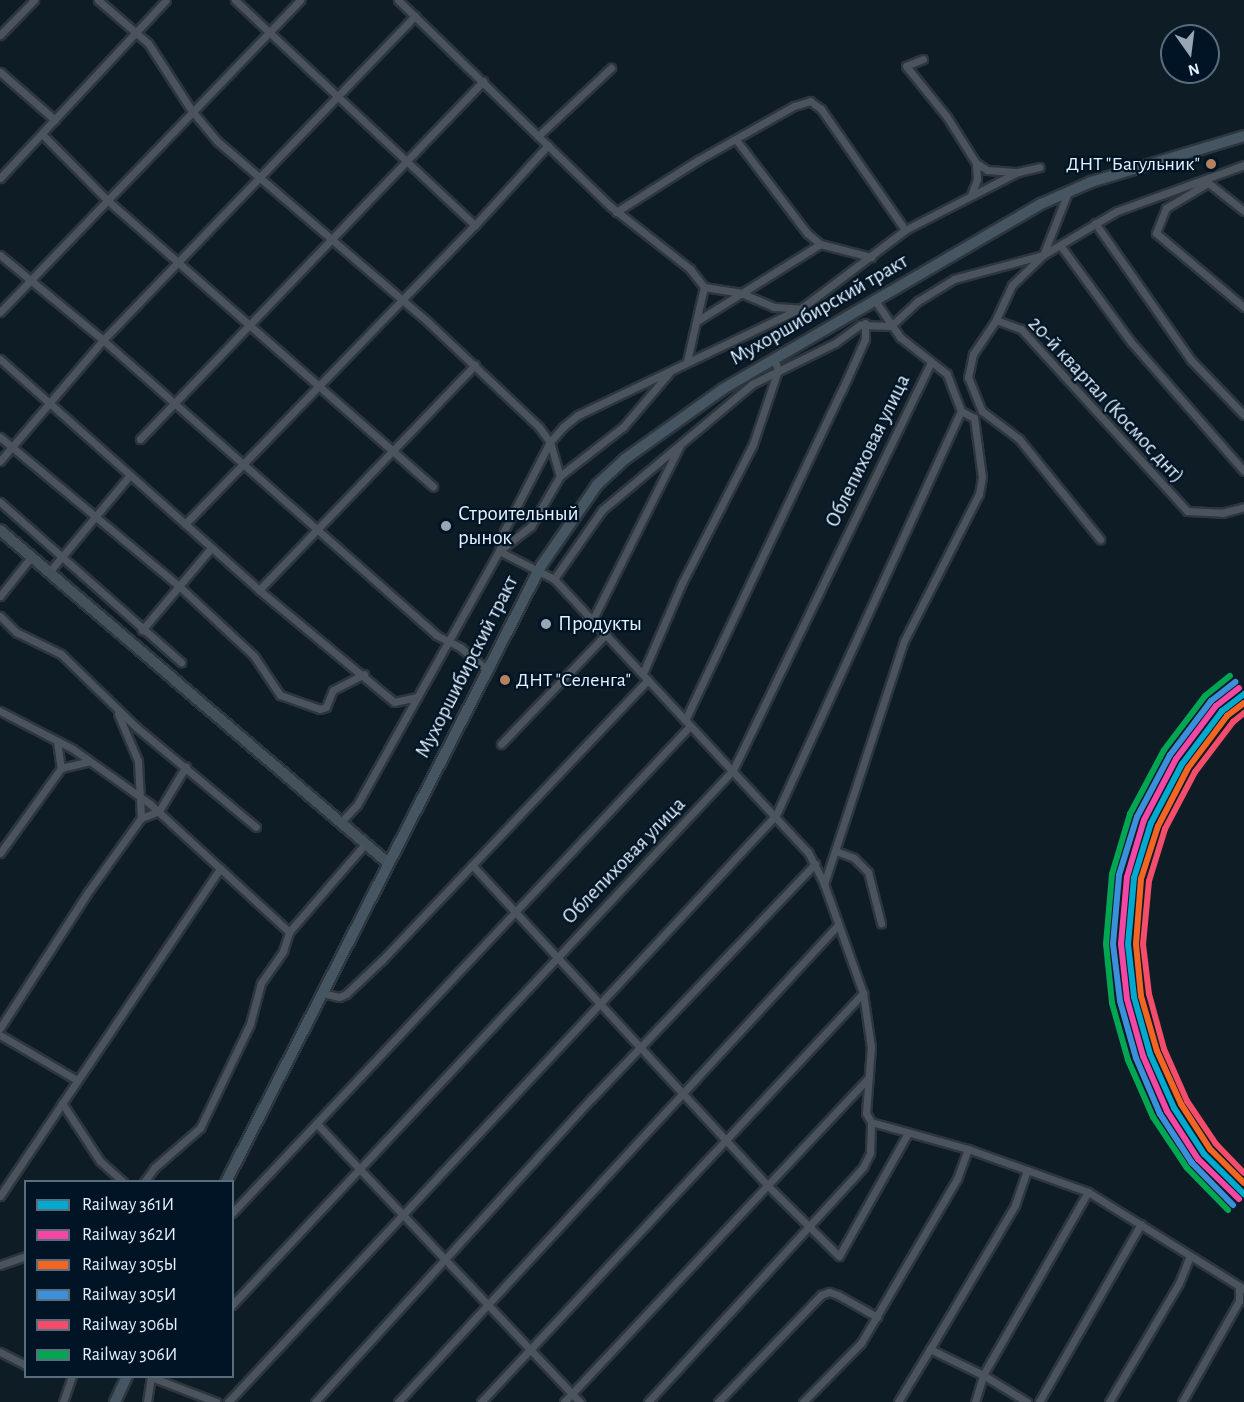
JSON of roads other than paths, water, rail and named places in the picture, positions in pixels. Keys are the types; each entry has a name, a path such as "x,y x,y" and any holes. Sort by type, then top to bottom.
{"main road":[{"name":"Мухоршибирский тракт","path":"227,1180 538,571 597,485 625,459 723,388 873,299 1069,190 1244,136"},
{"path":"115,1402 127,1378"}],"street":[{"path":"0,35 34,0"},
{"path":"98,0 136,31 192,111 217,141 257,178 403,300 475,365 550,442 560,476"},
{"path":"0,178 166,0"},
{"path":"235,0 476,225"},
{"path":"0,312 300,0"},
{"path":"398,0 616,212 690,268 704,287 741,292 774,307 803,307"},
{"path":"0,461 103,340 414,16"},
{"path":"923,60 906,66 947,117 976,163 987,170 1018,172"},
{"path":"538,136 611,68"},
{"path":"0,72 55,120"},
{"path":"140,439 173,402 251,325 406,158 483,81"},
{"path":"616,212 794,106 810,101 827,118 905,230"},
{"path":"42,134 107,200 433,486"},
{"path":"737,141 807,233 820,244 871,257"},
{"path":"185,524 476,225 548,145"},
{"path":"971,195 977,178 976,163"},
{"path":"1100,538 1019,439 982,411 968,377 968,364 996,320 1012,285 1043,255 1095,223 1132,204 1206,181 1244,165"},
{"path":"341,822 357,805 417,698 446,640 499,551 504,531 550,442 578,415 803,307 905,230 1018,172 1039,167"},
{"path":"1206,181 1244,211"},
{"path":"1206,181 1166,208 1156,233 1244,307"},
{"path":"1043,255 1069,190"},
{"path":"1095,223 1191,360 1244,415"},
{"path":"697,321 820,244"},
{"path":"1060,245 1131,342 1244,471"},
{"path":"0,255 29,282 103,340 446,640 487,670"},
{"path":"554,579 602,510 752,384 865,323 891,326 918,301 954,279 1043,255"},
{"path":"687,361 704,287"},
{"path":"873,299 891,326 930,364 947,374 961,411 974,418"},
{"name":"20-й квартал (Космос днт)","path":"996,320 1021,329 1187,511 1222,513 1244,507"},
{"path":"234,1211 688,723 865,339 865,323"},
{"path":"643,673 682,583 753,444 778,370 774,358"},
{"path":"0,360 259,590 394,702 417,698"},
{"name":"Облепиховая улица","path":"234,1303 556,956 733,770 930,364"},
{"path":"259,590 316,528 475,365"},
{"path":"499,551 531,526 560,476 623,426 671,372"},
{"path":"228,1402 598,1002 776,815 961,411"},
{"path":"974,418 982,411"},
{"path":"824,884 904,641 979,494 982,470 974,418"},
{"path":"0,437 93,518 179,586 254,656 280,695 311,708 326,707 333,690 364,675"},
{"path":"592,621 681,442"},
{"path":"50,571 130,475"},
{"path":"0,502 60,558 181,663"},
{"path":"0,530 388,863"},
{"path":"142,630 211,548"},
{"path":"499,551 554,579 776,815 815,864 863,993 871,1047 866,1113 871,1122 870,1153 864,1167 648,1402"},
{"path":"0,596 31,557"},
{"path":"0,616 16,632 61,654 110,702 255,827"},
{"path":"501,744 605,635"},
{"path":"322,993 339,997 345,994 472,865 648,680"},
{"path":"0,1028 141,818 141,797 134,743 110,702"},
{"path":"0,711 57,741 141,797 289,932"},
{"path":"57,741 61,768"},
{"path":"0,853 61,768 88,762"},
{"path":"141,818 159,811 186,766"},
{"path":"145,1180 154,1167 200,1128 250,1024 261,983 283,951 289,932 365,844"},
{"path":"836,851 854,858 868,872 881,923"},
{"path":"315,1402 447,1262 640,1048 815,864"},
{"path":"472,865 640,1048 683,1091 767,1185 839,1256 908,1135"},
{"path":"0,1196 219,868"},
{"path":"398,1402 838,925"},
{"path":"481,1402 863,993"},
{"path":"0,1035 77,1080"},
{"path":"564,1402 868,1078"},
{"path":"62,1103 100,1161 121,1180"},
{"path":"871,1122 908,1135 968,1149 1088,1192 1242,1287 1239,1301 1182,1402"},
{"path":"317,1124 580,1402"},
{"path":"803,1402 861,1343 957,1179 968,1149"},
{"path":"898,1402 1015,1205 1027,1171"},
{"path":"975,1402 983,1375 1088,1192"},
{"path":"1039,1402 1141,1224"},
{"path":"1109,1402 1162,1314 1190,1256"},
{"path":"0,1266 24,1257"},
{"path":"718,1402 821,1295 829,1292 838,1295 877,1317"},
{"path":"930,1349 983,1375 1027,1402"},
{"path":"0,1352 24,1364"},
{"path":"63,1402 72,1378"},
{"path":"147,1402 151,1378"},
{"path":"165,1379 187,1392 216,1402"},
{"path":"182,1402 187,1392"}],"rail line":[{"name":"306И","path":"1228,1210 1187,1168 1153,1117 1128,1060 1112,1003 1106,944 1112,874 1130,814 1164,750 1205,696 1230,676"},
{"name":"305И","path":"1233,1205 1192,1163 1160,1114 1136,1058 1120,1001 1113,944 1119,875 1137,817 1170,755 1211,701 1235,682"},
{"name":"362И","path":"1239,688 1216,706 1176,759 1144,820 1127,877 1121,944 1127,999 1143,1056 1167,1111 1198,1159 1239,1199"},
{"name":"361И","path":"1244,694 1222,711 1182,764 1151,823 1134,878 1128,944 1134,997 1150,1054 1174,1108 1204,1154 1244,1194"},
{"name":"305Ы","path":"1244,703 1227,716 1188,768 1158,826 1141,879 1136,944 1141,996 1157,1051 1181,1104 1210,1149 1244,1183"},
{"name":"306Ы","path":"1244,713 1233,722 1195,772 1165,829 1149,881 1143,944 1149,994 1164,1049 1187,1101 1216,1144 1244,1173"}],"place":[{"name":"ДНТ \"Багульник\"","path":"1211,164"},
{"name":"Строительный рынок","path":"446,526"},
{"name":"Продукты","path":"546,624"},
{"name":"ДНТ \"Селенга\"","path":"505,680"}]}
